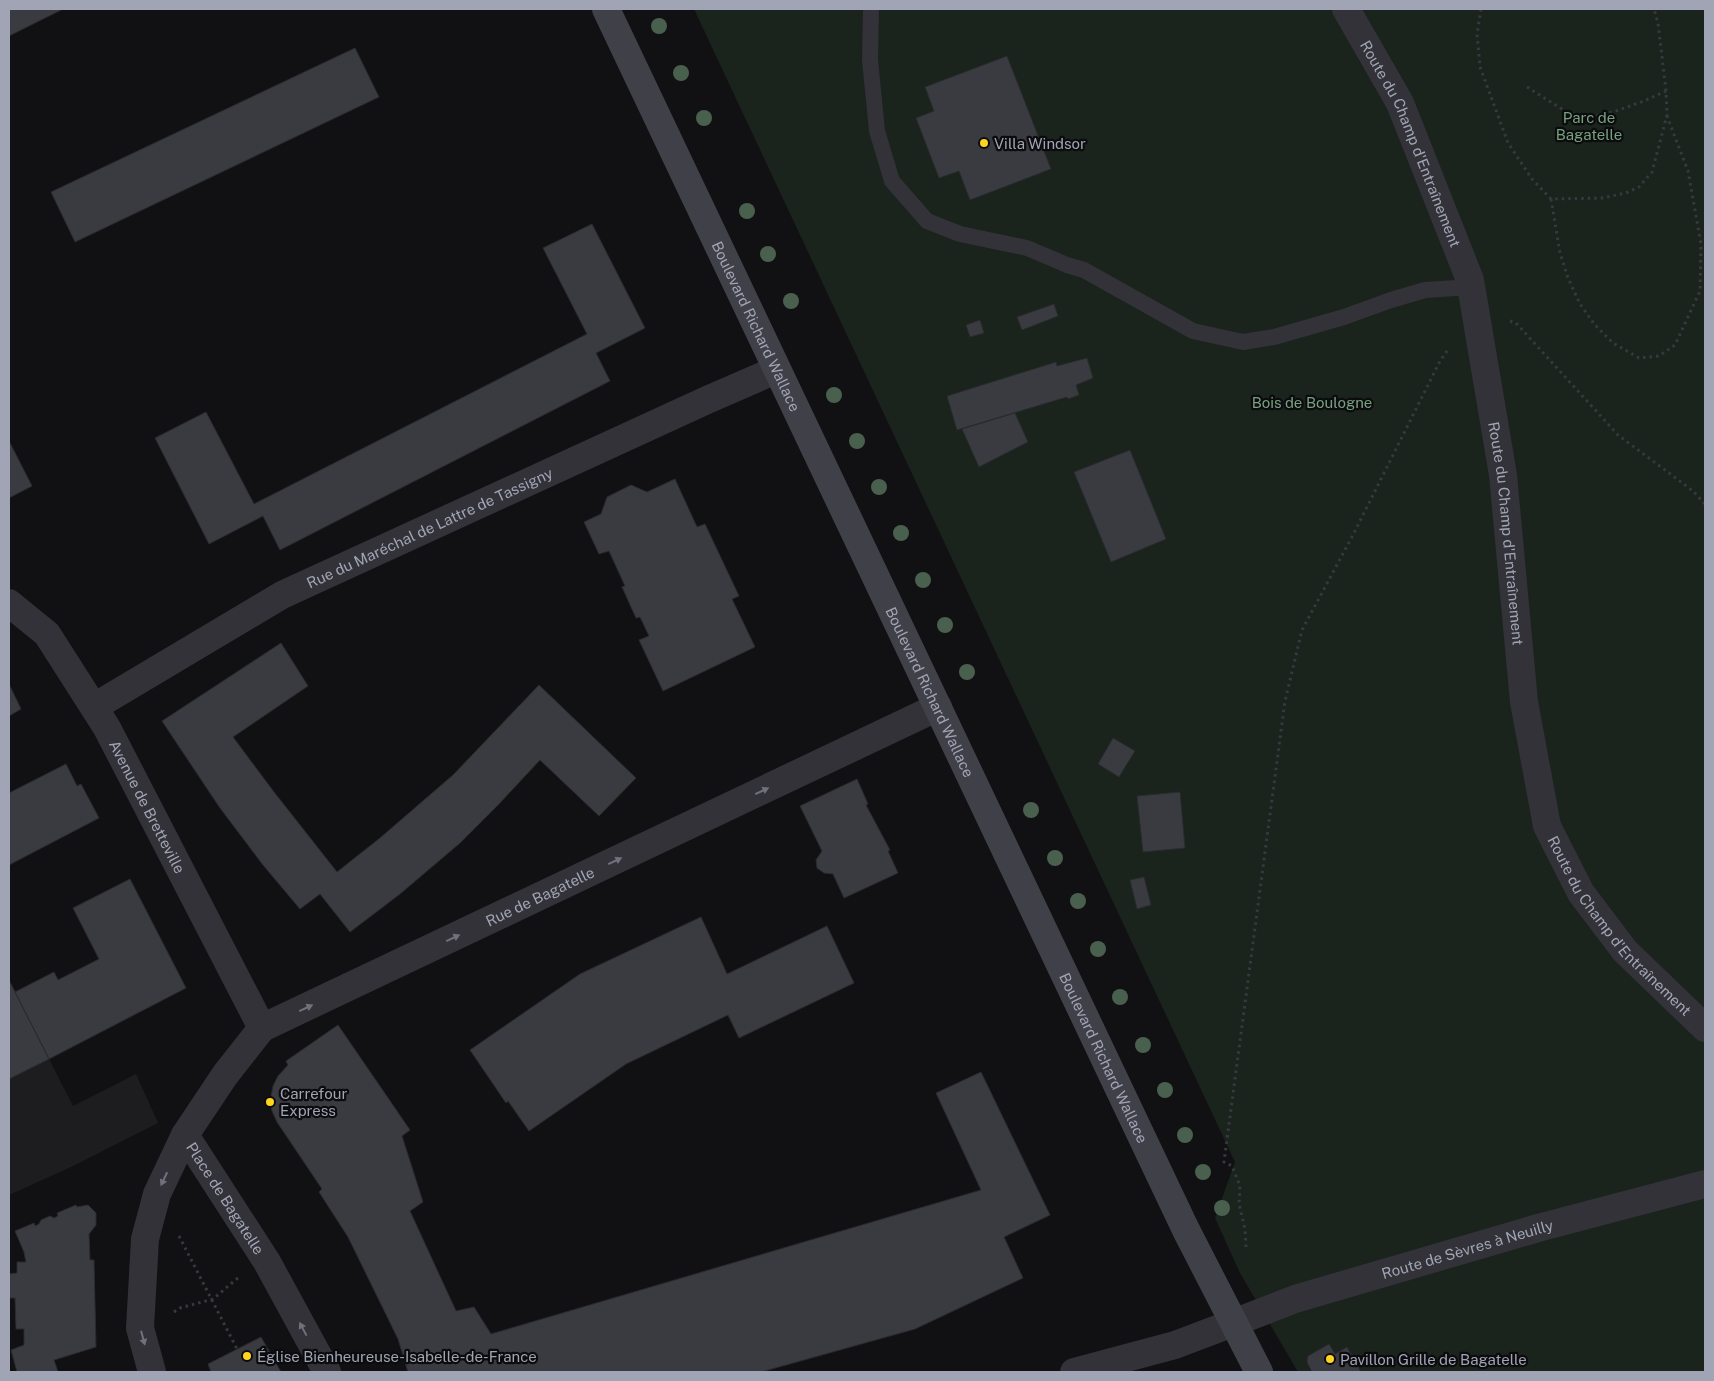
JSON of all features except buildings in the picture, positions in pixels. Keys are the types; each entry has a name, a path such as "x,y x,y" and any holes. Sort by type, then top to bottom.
{"main road":[{"name":"Boulevard Richard Wallace","path":"606,9 1186,1230 1259,1372"}],"street":[{"name":"Route du Champ d'Entraînement","path":"1346,9 1400,103 1474,300 1503,475 1524,702 1547,826 1581,893 1626,951 1705,1028"},
{"name":"Rue du Maréchal de Lattre de Tassigny","path":"94,707 282,595 776,370"},
{"name":"Avenue de Bretteville","path":"9,603 47,634 107,728 262,1028"},
{"name":"Rue de Bagatelle","path":"185,1135 225,1075 262,1028 938,707"},
{"name":"Place de Bagatelle","path":"152,1372 140,1328 144,1239 157,1194 185,1135"},
{"name":"Place de Bagatelle","path":"185,1135 267,1262 326,1372"},
{"name":"Route de Sèvres à Neuilly","path":"1074,1372 1174,1345 1295,1299 1538,1228 1705,1184"}],"lane":[{"path":"871,9 870,60 877,131 892,181 927,221 960,234 1027,248 1084,270 1193,330 1243,342 1274,337 1344,317 1426,290 1474,300"}],"path":[{"path":"1481,9 1477,34 1480,67 1508,143 1532,179 1551,199 1560,253 1568,278 1580,304 1595,325 1613,343 1638,358 1659,356 1675,345 1700,291 1701,244 1688,171 1667,115"},
{"path":"1551,199 1602,198 1626,193 1639,187 1652,172 1667,115 1658,23 1654,9"},
{"path":"1527,87 1565,111 1586,118 1613,112 1666,91"},
{"path":"1246,1247 1245,1229 1239,1204 1240,1186 1232,1166 1224,1162 1285,701 1302,630 1354,533 1440,361 1474,300 1516,323 1618,435 1693,491 1705,504"},
{"path":"157,1194 213,1299 237,1349"},
{"path":"180,1308 213,1299 233,1282"}],"shaded area":[{"path":"9,980 73,1106 136,1074 158,1123 71,1167 9,1195"}],"green space":[{"name":"Bois de Boulogne","path":"694,9 1705,9 1705,1372 1298,1372 1240,1273 1215,1218 1235,1162"}],"place":[{"name":"Villa Windsor","path":"984,143"},
{"name":"Carrefour Express","path":"270,1102"},
{"name":"Église Bienheureuse-Isabelle-de-France","path":"247,1356"},
{"name":"Pavillon Grille de Bagatelle","path":"1330,1359"}],"park label":[{"name":"Parc de Bagatelle","path":"1589,126"}]}
